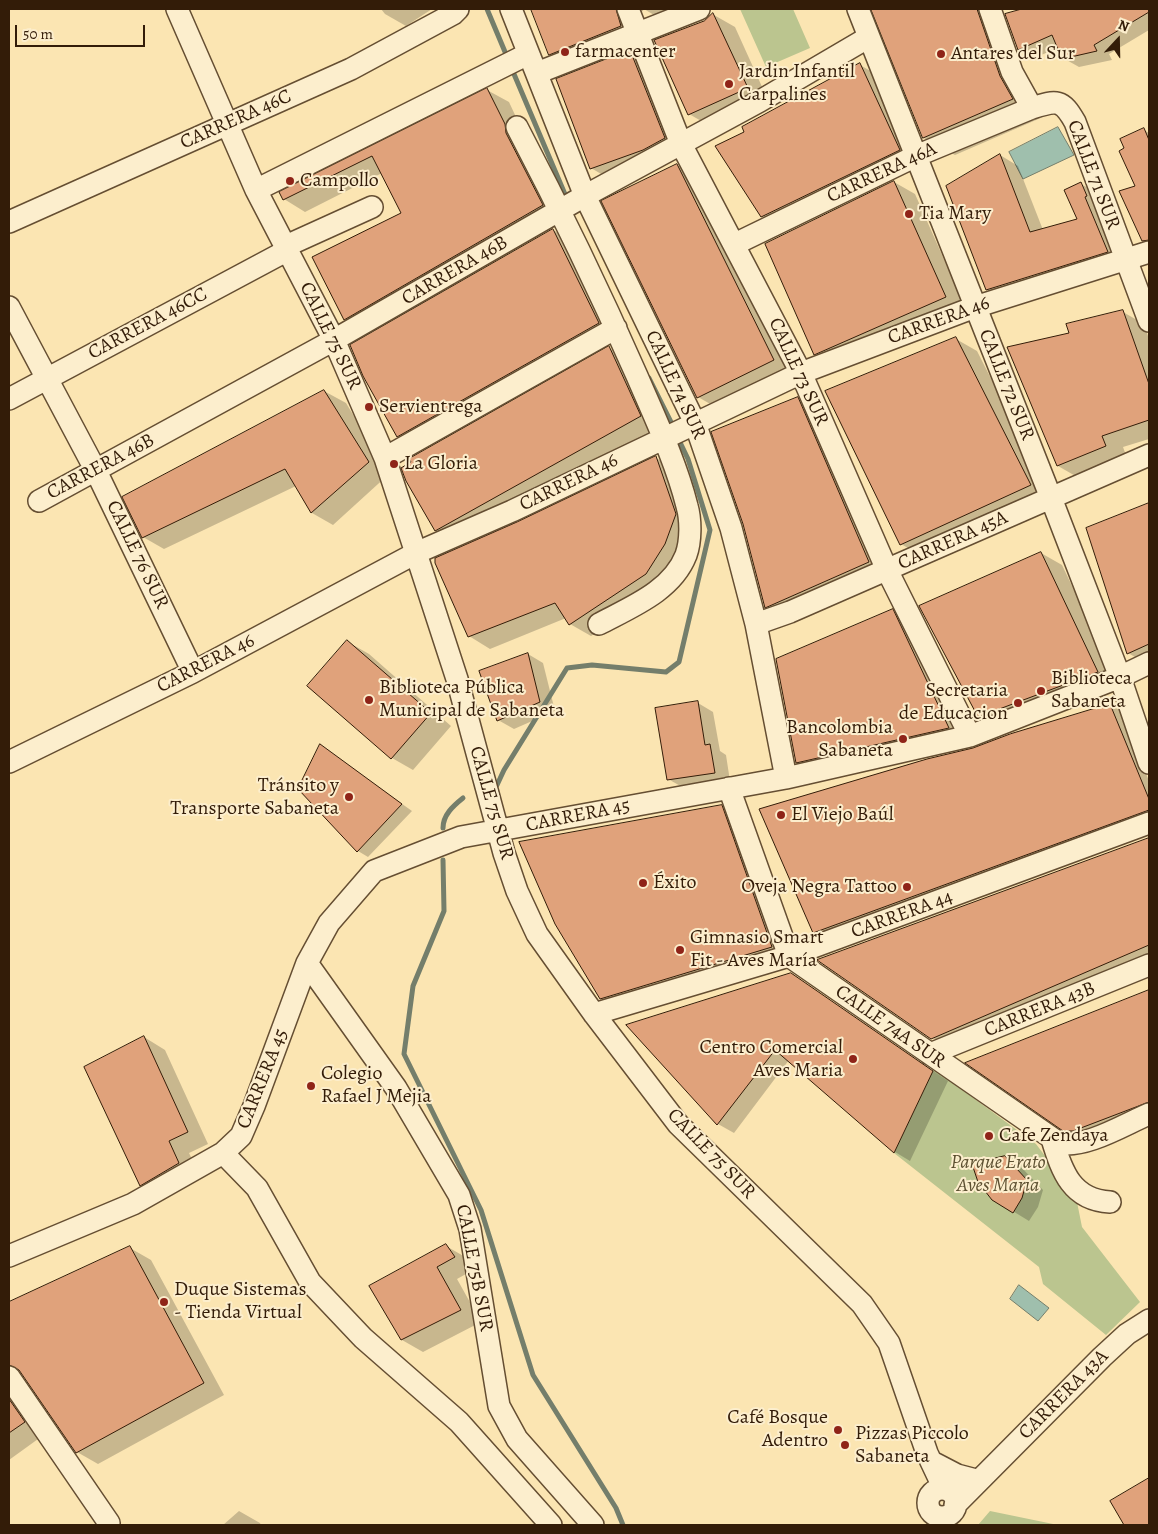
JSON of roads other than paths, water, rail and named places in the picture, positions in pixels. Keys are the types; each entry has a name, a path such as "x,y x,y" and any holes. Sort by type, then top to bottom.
{"street":[{"name":"CALLE 75 SUR","path":"177,9 256,190 334,340 384,458 457,679 498,831 517,891 537,934 594,1014 678,1124 862,1304 889,1343 930,1457 939,1507"},
{"name":"CARRERA 46C","path":"9,222 351,69 454,14 458,9"},
{"name":"CALLE 74 SUR","path":"510,9 523,57 537,73 573,203 616,328 678,430 731,528 756,624 786,778"},
{"name":"CALLE 73 SUR","path":"628,9 681,144 801,373 887,570 970,736"},
{"path":"537,73 699,9"},
{"name":"CALLE 72 SUR","path":"858,9 1051,498 1120,677 1149,763"},
{"path":"990,9 1012,72 1032,108"},
{"name":"CARRERA 46B","path":"39,501 334,340 573,203 760,101 869,37"},
{"path":"256,190 523,57"},
{"name":"CALLE 71 SUR","path":"1032,108 1049,102 1060,103 1066,108 1075,122 1124,259 1149,321"},
{"name":"CARRERA 46A","path":"735,244 916,156 1032,108"},
{"name":"CALLE 74 SUR","path":"517,128 573,203 678,430 690,535 686,554 672,580 640,602 599,624"},
{"name":"CARRERA 46CC","path":"9,399 287,248 372,207"},
{"name":"CARRERA 46","path":"9,762 193,672 416,553 512,512 678,430 801,373 975,308 1149,252"},
{"name":"CALLE 76 SUR","path":"9,307 96,471 193,672"},
{"path":"384,458 616,328"},
{"name":"CARRERA 45A","path":"756,624 790,612 1149,455"},
{"name":"CARRERA 45","path":"9,1256 132,1204 223,1153 241,1136 307,963 329,923 374,871 461,837 786,778 970,736 1120,677 1149,663"},
{"path":"729,788 789,956"},
{"name":"CARRERA 44","path":"594,1014 789,956 1149,823"},
{"name":"CALLE 74A SUR","path":"789,956 1059,1142"},
{"name":"CALLE 75B SUR","path":"307,963 396,1088 459,1195 470,1229 499,1406 517,1439 593,1525"},
{"name":"CARRERA 43B","path":"930,1054 1149,965"},
{"path":"1110,1202 1094,1201 1080,1193 1067,1178 1058,1160 1059,1142 1088,1140 1149,1114"},
{"path":"223,1153 256,1188 310,1282 363,1338 459,1422 551,1525"},
{"name":"CARRERA 43A","path":"939,1507 980,1478 1127,1334 1149,1320"},
{"path":"9,1377 109,1523"},
{"path":"930,1457 957,1476 980,1478"}],"waterway":[{"path":"487,9 508,59"},
{"path":"511,67 567,199"},
{"path":"649,378 674,428"},
{"path":"497,785 504,770 567,668 592,665 666,672 679,662 710,530 688,459 677,436"},
{"path":"443,828 447,815 463,798"},
{"path":"443,860 444,911 413,986 404,1054 481,1210 533,1375 616,1508 623,1525"}],"place":[{"name":"farmacenter","path":"565,52"},
{"name":"Antares del Sur","path":"941,54"},
{"name":"Jardin Infantil Carpalines","path":"729,84"},
{"name":"Campollo","path":"290,181"},
{"name":"Tia Mary","path":"909,214"},
{"name":"Servientrega","path":"369,407"},
{"name":"La Gloria","path":"394,464"},
{"name":"Biblioteca Sabaneta","path":"1041,691"},
{"name":"Biblioteca Pública Municipal de Sabaneta","path":"369,700"},
{"name":"Secretaria de Educacion","path":"1018,703"},
{"name":"Bancolombia Sabaneta","path":"903,739"},
{"name":"Tránsito y Transporte Sabaneta","path":"349,797"},
{"name":"El Viejo Baúl","path":"781,815"},
{"name":"Éxito","path":"643,883"},
{"name":"Oveja Negra Tattoo","path":"907,887"},
{"name":"Gimnasio Smart Fit - Aves María","path":"680,950"},
{"name":"Centro Comercial Aves Maria","path":"853,1059"},
{"name":"Colegio Rafael J Mejia","path":"311,1086"},
{"name":"Cafe Zendaya","path":"989,1136"},
{"name":"Duque Sistemas - Tienda Virtual","path":"164,1302"},
{"name":"Café Bosque Adentro","path":"838,1430"},
{"name":"Pizzas Piccolo Sabaneta","path":"845,1445"}],"park label":[{"name":"Parque Erato Aves Maria","path":"998,1174"}]}
